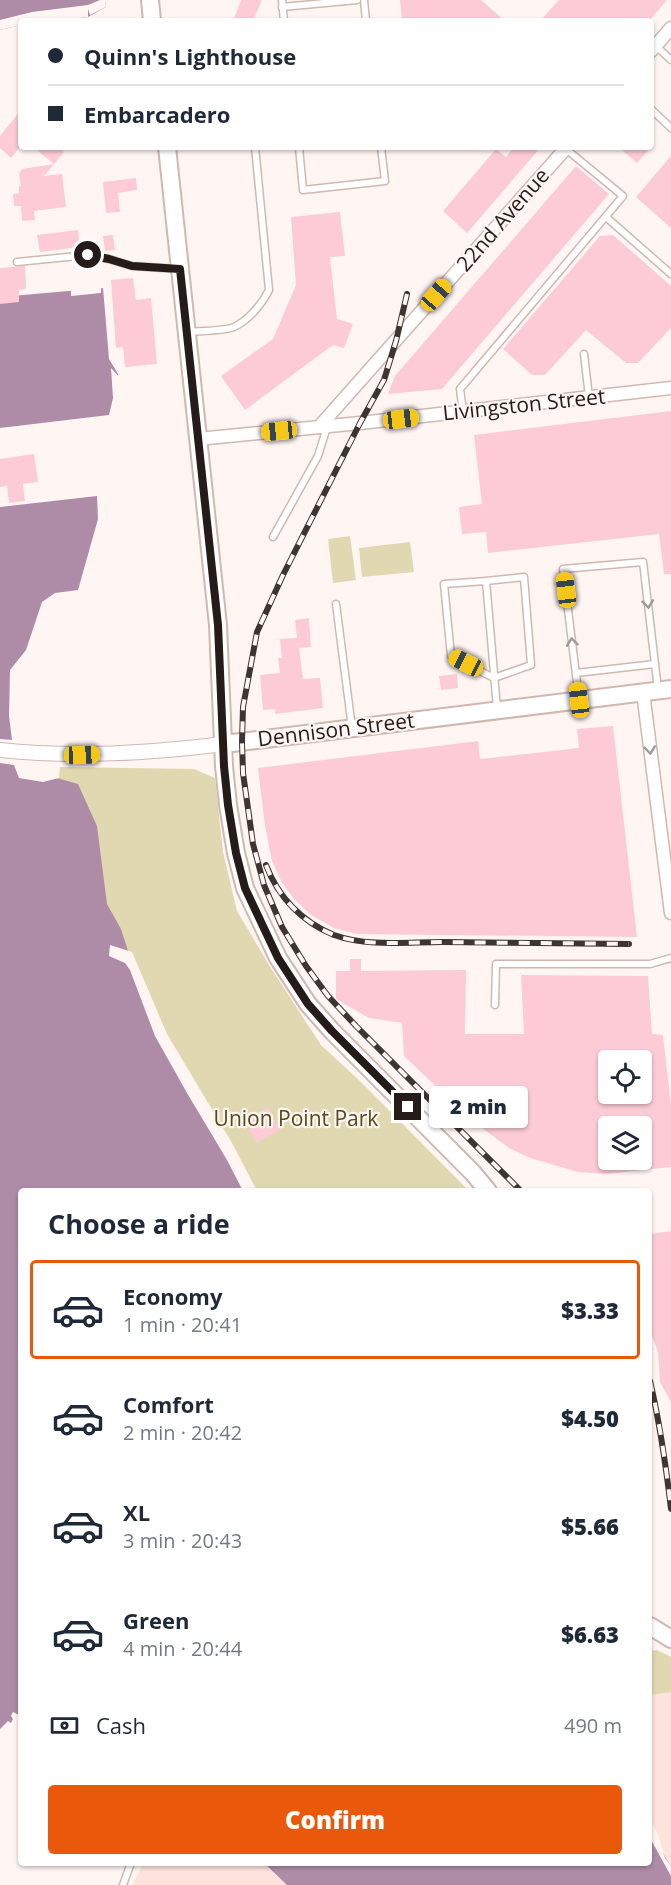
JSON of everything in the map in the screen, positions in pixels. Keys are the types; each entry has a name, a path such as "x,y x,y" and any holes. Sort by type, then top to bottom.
{"main road":[{"path":"150,0 153,18"},
{"path":"167,150 218,625 228,805 245,888 278,958 308,1004 486,1188"},
{"name":"Dennison Street","path":"224,744 657,690"},
{"path":"652,1627 671,1639"}],"street":[{"path":"654,47 671,28"},
{"name":"22nd Avenue","path":"323,427 564,150"},
{"name":"Livingston Street","path":"198,439 671,388"},
{"path":"657,690 671,913"},
{"name":"Dennison Street","path":"0,750 36,754 82,755 140,753 224,744"}],"lane":[{"path":"284,18 282,3 357,0"},
{"path":"364,0 366,18"},
{"path":"654,49 671,60"},
{"path":"654,112 671,128"},
{"path":"187,332 233,327 249,316 263,302 270,290 255,150"},
{"path":"299,150 303,190 385,181 381,150"},
{"path":"463,412 460,389 623,196 568,150"},
{"path":"606,217 671,274"},
{"path":"17,262 88,255 132,266 180,269"},
{"path":"584,354 589,398"},
{"path":"273,537 318,456 323,427"},
{"path":"579,700 563,570 643,562 657,690"},
{"path":"524,577 531,665 494,678 451,656 444,584 486,581 524,577"},
{"path":"486,581 497,710"},
{"path":"336,604 352,729"},
{"path":"576,673 655,664"},
{"path":"495,1005 495,964 650,964 671,958"},
{"path":"123,1885 130,1866"}],"shaded area":[{"path":"0,0 105,0 106,7 88,17 18,18 18,26 0,30"},
{"path":"103,288 109,359 118,374 110,523 85,596 52,605 16,679 25,746 43,774 78,784 97,826 107,904 121,929 131,960 165,1036 252,1188 18,1188 18,1734 10,1730 0,1741 0,297"},
{"path":"671,1692 671,1866 665,1858 652,1826 652,1695"},
{"path":"652,1826 671,1866 671,1885 287,1885 267,1866 652,1866"},
{"path":"142,1866 267,1866 287,1885 132,1885"}],"green space":[{"path":"350,536 356,580 333,583 328,539"},
{"path":"410,542 414,572 362,577 359,548"},
{"name":"Union Point Park","path":"60,767 194,769 215,778 223,852 237,911 269,965 321,1045 466,1188 252,1188 165,1036 43,782 59,778"},
{"path":"657,1650 671,1657 671,1692 652,1695 652,1651"}],"pier":[{"path":"105,0 106,7 90,15 88,9 88,17 18,18 18,26 0,30 0,20 32,12 88,5"},
{"path":"101,286 101,293 71,296 71,288"},
{"path":"111,368 121,379 120,413 117,414 119,428 115,493 112,494 113,524 88,598 54,607 40,646 19,680 27,745 44,771 59,775 59,778 43,782 19,778 14,765 0,763 0,739 12,740 9,716 10,670 26,650 42,602 55,593 78,590 98,519 97,496 0,507 0,428 109,415 113,398"},
{"path":"110,945 132,952 167,1034 232,1143 255,1188 241,1188 155,1036 130,970 125,963 109,956"},
{"path":"13,1712 18,1714 18,1736 11,1733 0,1744 0,1729 8,1721 11,1723 13,1719 11,1716"},
{"path":"652,1822 665,1858 671,1866 671,1876 652,1842"}],"building":[{"path":"241,0 262,0 254,18 234,18"},
{"path":"400,0 481,0 502,18 402,18"},
{"path":"559,0 667,0 652,18 543,18"},
{"path":"18,114 18,150 11,158 0,148 0,136"},
{"path":"37,150 62,150 64,152 54,164"},
{"path":"495,150 506,157 512,150 538,150 467,233 443,211"},
{"path":"622,150 648,150 637,163"},
{"path":"671,156 671,228 636,197"},
{"path":"54,164 44,176 62,174 66,207 34,211 35,220 22,221 21,206 14,206 13,194 19,193 19,186 21,186 19,174 22,169"},
{"path":"576,166 609,194 442,389 388,394 395,376"},
{"path":"136,178 137,190 118,193 120,212 106,213 103,182"},
{"path":"340,212 345,256 330,257 337,319 353,324 344,348 333,345 245,410 221,376 273,339 296,285 291,217"},
{"path":"78,230 80,247 40,252 37,235"},
{"path":"113,235 115,250 105,251 103,236"},
{"path":"613,235 671,286 671,328 638,363 626,363 586,330 545,375 532,375 503,349 600,236"},
{"path":"25,266 26,289 19,290 19,302 0,304 0,268"},
{"path":"133,278 136,300 151,298 157,364 125,367 123,347 116,348 111,280"},
{"path":"671,411 671,574 664,574 659,534 488,553 486,532 462,534 459,507 482,504 474,435"},
{"path":"34,454 38,482 23,484 25,501 9,503 7,486 0,487 0,459"},
{"path":"309,618 311,647 299,648 303,679 320,678 323,708 275,714 275,709 263,710 260,675 280,673 278,658 282,658 280,639 297,638 295,620"},
{"path":"457,674 458,688 441,690 439,676"},
{"path":"613,726 637,937 357,934 334,928 311,915 282,883 272,861 258,768 478,741 480,759 579,748 577,729"},
{"path":"350,959 361,959 361,971 466,970 465,1034 524,1034 521,975 648,976 652,1034 663,1035 671,1105 671,1167 652,1169 652,1116 598,1116 598,1170 643,1170 606,1174 578,1172 530,1158 509,1148 470,1119 404,1056 402,1023 369,1018 336,999 336,971 350,971"},
{"path":"268,1107 280,1130 256,1143 244,1121"},
{"path":"671,1231 671,1402 660,1382 658,1352 652,1336 652,1234"}],"railway":[{"path":"407,294 384,380 283,575 257,632 243,707 243,773 253,844 264,885 282,927 306,966 328,996 356,1026 518,1188"},
{"path":"266,865 284,898 302,916 322,930 347,939 387,943 629,944"},
{"path":"652,1390 671,1509"}],"route":[{"path":"88,255 132,266 180,269 218,625 224,766 228,805 245,888 278,958 308,1004 408,1107"}]}
